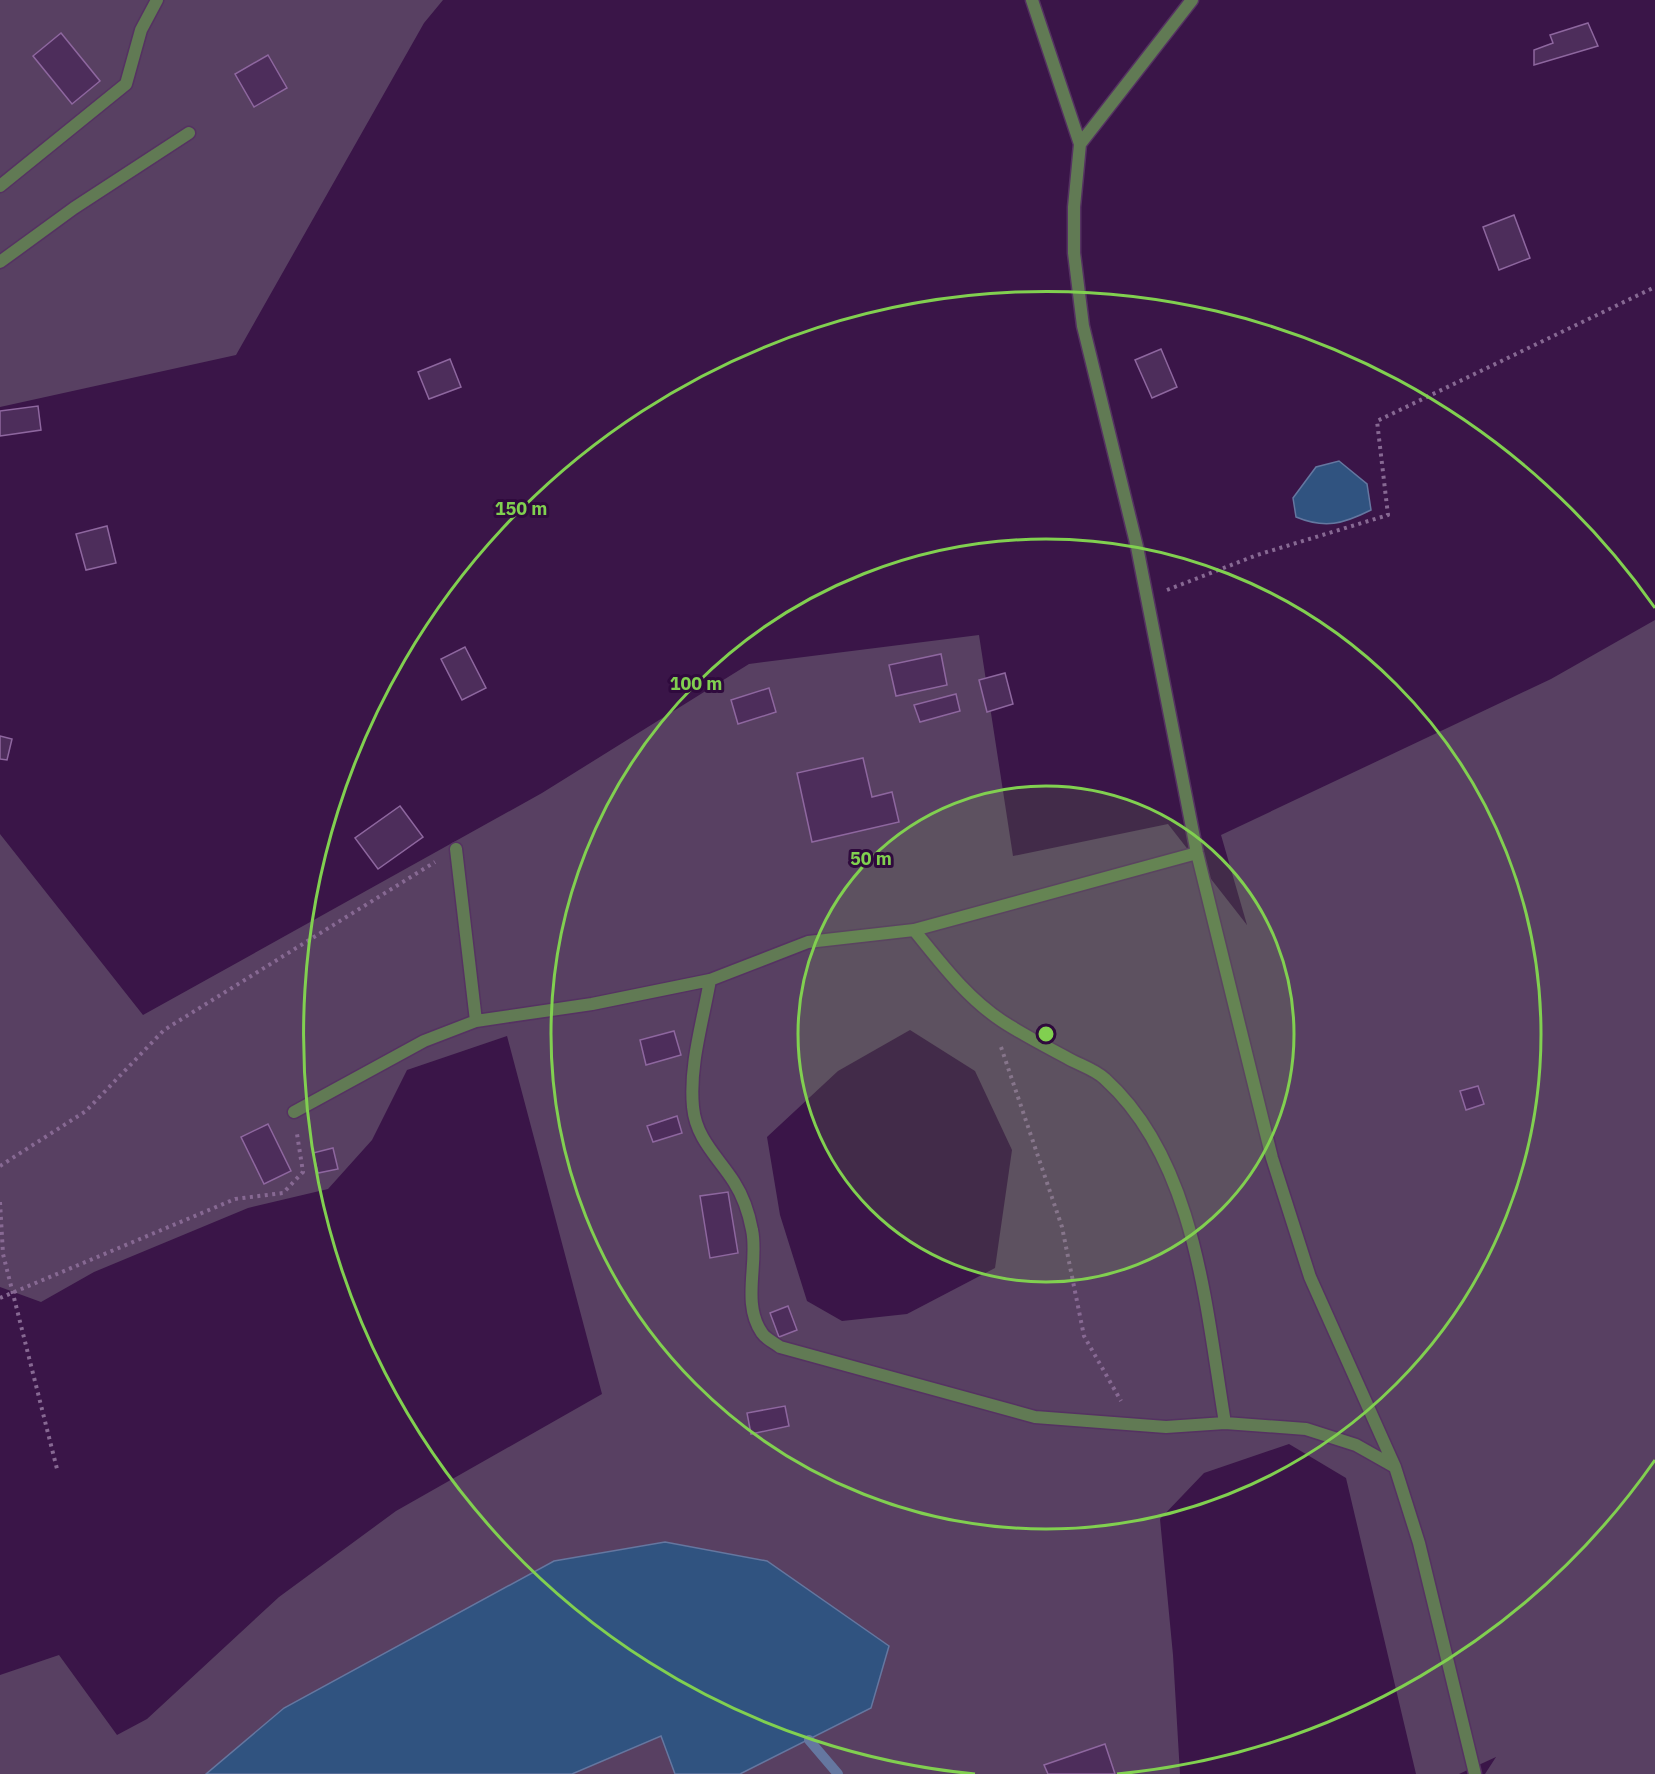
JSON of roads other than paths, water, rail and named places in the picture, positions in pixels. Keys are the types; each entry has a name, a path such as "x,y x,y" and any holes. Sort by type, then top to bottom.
{"street":[{"path":"0,186 126,84 141,30 157,0"},
{"path":"1032,0 1080,144 1074,207 1077,289 1147,598 1197,853 1275,1169 1310,1277 1395,1467 1419,1543 1472,1772"},
{"path":"1080,144 1192,0"},
{"path":"0,262 74,208 189,133"},
{"path":"456,849 476,1021"},
{"path":"294,1112 424,1041 476,1021 592,1004 710,980 808,942 914,930 1197,853"},
{"path":"914,930 961,988 986,1008 1036,1041 1103,1077 1135,1110 1158,1145 1178,1196 1200,1277 1225,1423"},
{"path":"710,980 697,1049 693,1108 699,1134 734,1182 745,1205 755,1248 752,1286 754,1316 762,1334 780,1347 980,1404 1035,1417 1135,1426 1166,1427 1225,1423 1306,1429 1356,1445 1395,1467"}],"water":[{"path":"1339,461 1367,484 1371,510 1343,522 1325,524 1296,517 1293,498 1316,467"},
{"path":"665,1542 767,1561 889,1646 871,1708 740,1774 675,1774 661,1736 572,1774 206,1774 284,1708 554,1561"}],"waterway":[{"path":"809,1740 838,1774"}]}
